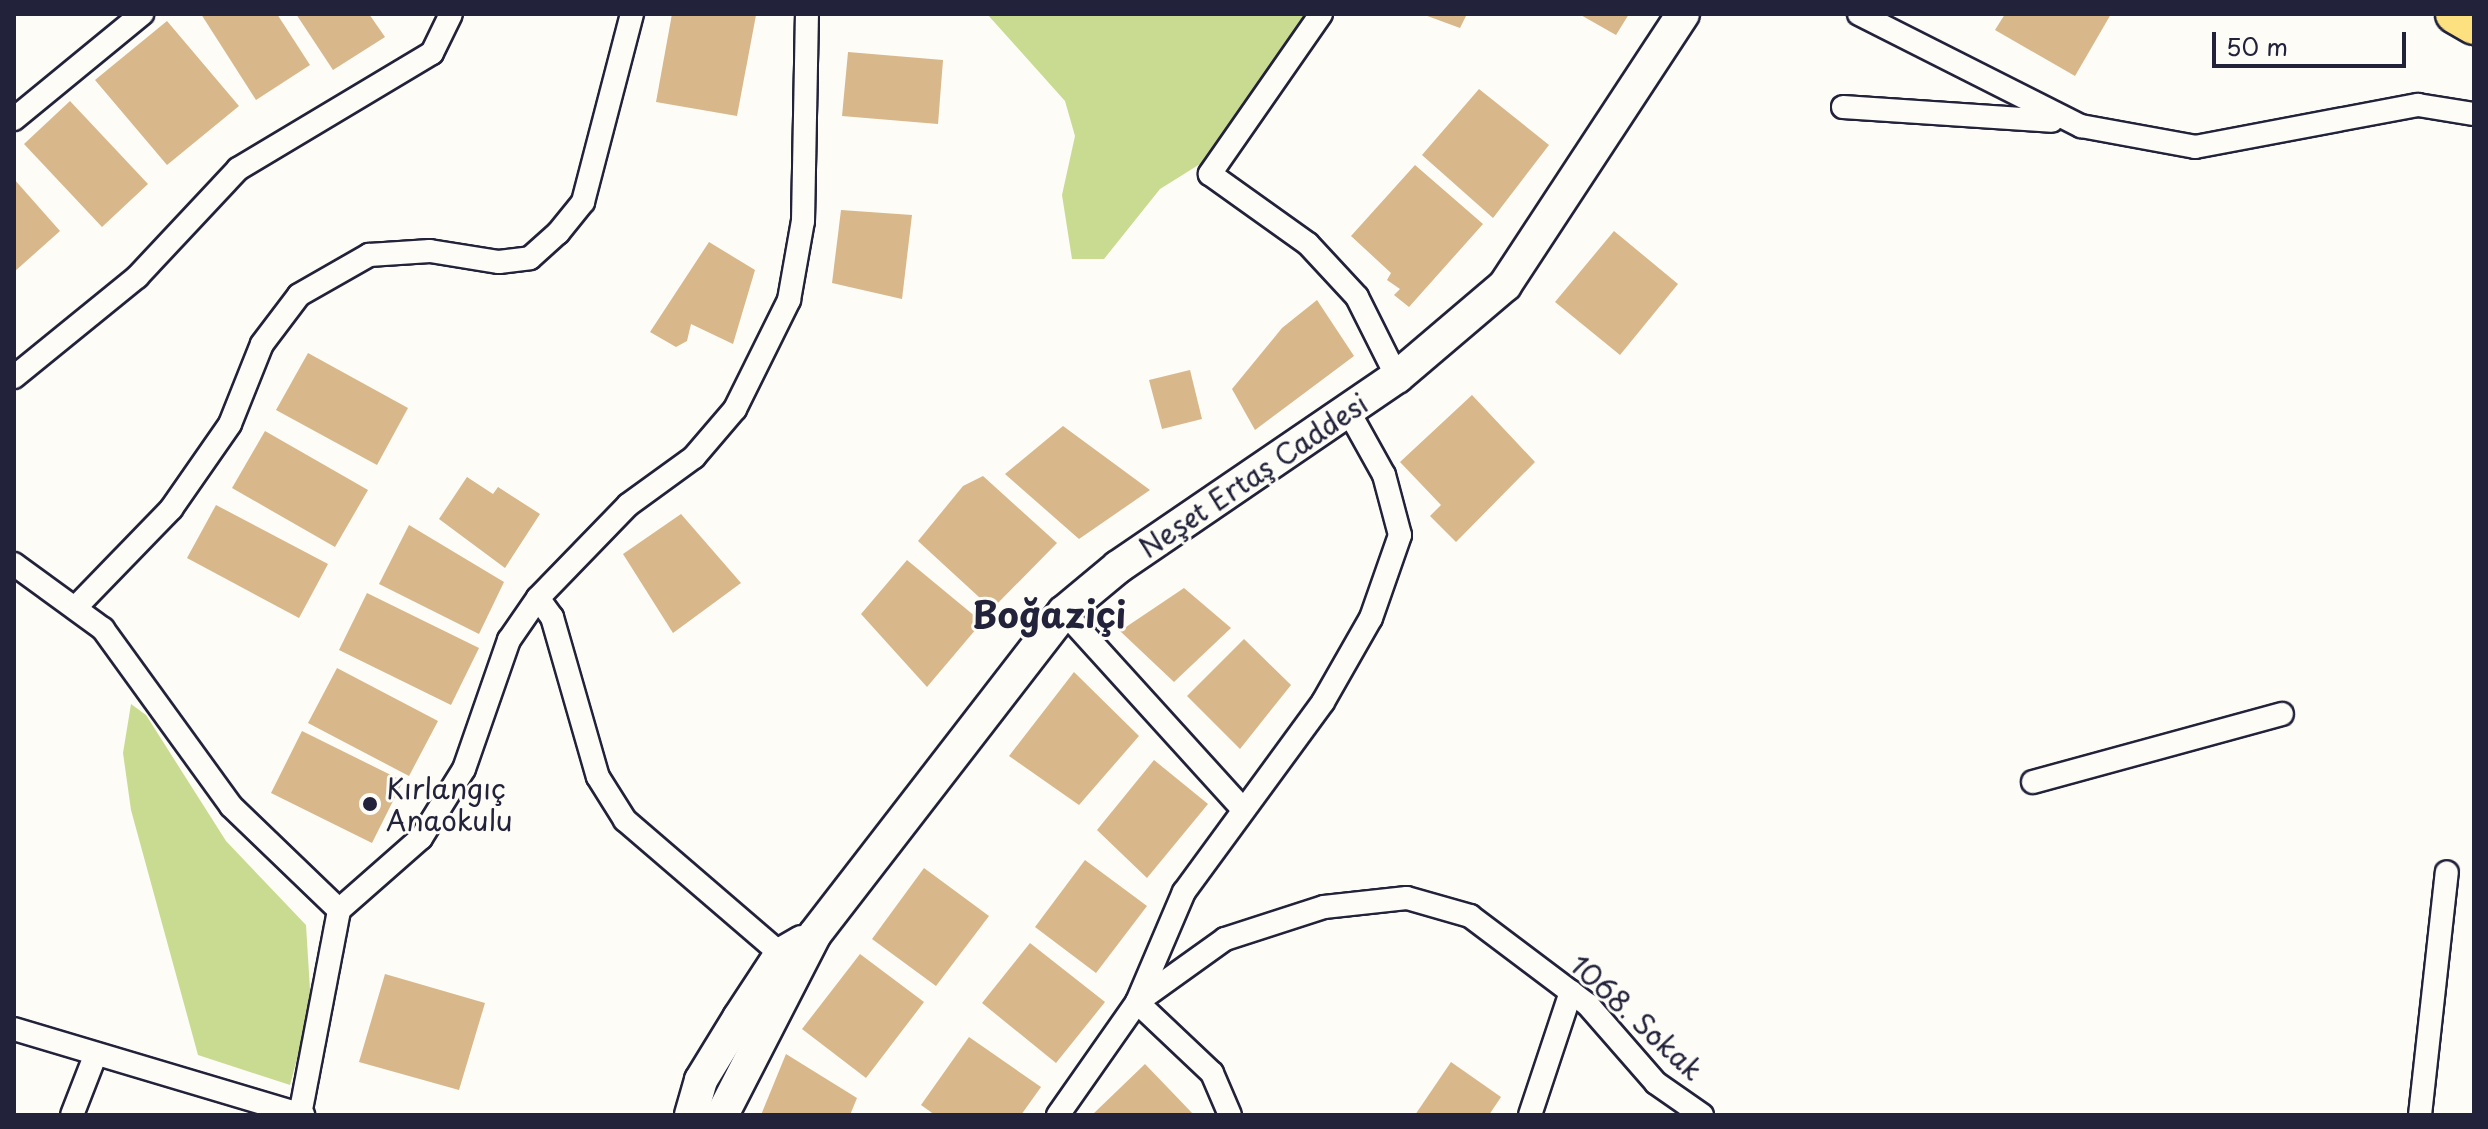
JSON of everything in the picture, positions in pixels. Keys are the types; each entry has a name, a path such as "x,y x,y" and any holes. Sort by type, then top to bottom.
{"highway":[{"path":"2455,14 2474,25"}],"main road":[{"name":"Neşet Ertaş Caddesi","path":"722,1115 815,934 1064,612 1118,567 1397,377 1494,296 1543,237 1683,14"},
{"name":"Neşet Ertaş Caddesi","path":"691,1115 701,1080 781,954 815,934"}],"street":[{"path":"14,119 142,14"},
{"path":"14,377 137,277 238,169 432,53 451,14"},
{"path":"78,605 171,509 230,424 262,344 299,295 369,255 430,251 499,262 530,258 558,233 583,202 632,14"},
{"path":"14,1029 95,1056 301,1115 339,910 421,838 457,781 509,640 538,598 628,505 694,457 735,409 789,300 803,221 807,14"},
{"path":"1321,14 1210,174 1308,244 1357,297 1397,377"},
{"path":"1859,14 2081,126"},
{"path":"1843,107 2081,126 2195,147 2418,105 2474,114"},
{"path":"1230,1115 1212,1073 1137,1002 1184,892 1241,807 1323,702 1371,618 1400,535 1384,475 1349,412"},
{"path":"14,564 78,605 132,664 231,806 339,910"},
{"path":"538,598 552,617 598,777 625,820 781,954"},
{"path":"1064,612 1241,807"},
{"path":"2033,782 2282,714"},
{"path":"2420,1115 2447,872"},
{"name":"1068. Sokak","path":"1058,1115 1137,1002 1225,939 1324,907 1407,898 1470,916 1571,992 1656,1083 1702,1115"},
{"path":"1530,1115 1571,992"},
{"path":"72,1115 95,1056"}],"green space":[{"path":"987,14 1309,14 1208,159 1160,189 1104,259 1072,259 1062,195 1075,136 1065,101"},
{"path":"131,704 146,715 226,841 306,925 311,1006 290,1085 198,1055 131,810 123,753"}],"building":[{"path":"201,14 277,14 310,65 256,100"},
{"path":"296,14 369,14 385,37 333,70"},
{"path":"672,14 756,15 737,116 656,102"},
{"path":"1422,14 1467,14 1460,28"},
{"path":"1579,14 1629,14 1616,35"},
{"path":"2005,14 2111,14 2075,76 1995,30"},
{"path":"167,21 239,106 167,165 95,80"},
{"path":"848,52 943,60 938,124 842,116"},
{"path":"1479,89 1549,145 1493,218 1422,155"},
{"path":"70,101 148,184 102,227 24,144"},
{"path":"1415,165 1483,224 1409,307 1394,295 1400,289 1387,280 1391,273 1351,236"},
{"path":"14,179 60,231 14,272"},
{"path":"841,210 912,215 902,299 832,283"},
{"path":"1614,231 1678,284 1620,355 1555,302"},
{"path":"709,242 755,270 733,344 691,324 687,341 676,347 650,332"},
{"path":"1317,300 1354,356 1255,430 1232,389 1282,328"},
{"path":"308,353 408,408 377,465 276,410"},
{"path":"1190,370 1202,419 1162,429 1149,380"},
{"path":"1472,395 1535,462 1456,542 1430,516 1441,505 1400,462"},
{"path":"1063,426 1150,490 1079,539 1005,474"},
{"path":"265,431 368,490 335,547 232,488"},
{"path":"983,476 1057,543 992,609 918,541 963,486"},
{"path":"467,477 493,494 498,487 540,514 505,568 439,519"},
{"path":"216,505 328,564 299,618 187,558"},
{"path":"681,514 741,583 673,633 623,554"},
{"path":"409,525 504,582 479,634 379,584"},
{"path":"907,560 982,622 927,687 861,614"},
{"path":"1184,588 1231,628 1174,682 1120,631"},
{"path":"367,593 479,648 451,705 339,650"},
{"path":"1244,639 1291,685 1240,749 1187,696"},
{"path":"337,668 438,721 409,776 308,723"},
{"path":"1074,672 1139,736 1079,805 1009,756"},
{"path":"302,731 403,781 372,843 271,793"},
{"path":"1154,760 1208,804 1147,878 1097,830"},
{"path":"1085,860 1147,906 1096,973 1035,927"},
{"path":"924,868 989,916 936,986 872,939"},
{"path":"1030,943 1105,1002 1056,1063 982,1003"},
{"path":"860,954 924,1002 866,1078 802,1029"},
{"path":"385,974 485,1003 459,1090 359,1062"},
{"path":"969,1037 1041,1087 1021,1115 935,1115 921,1105"},
{"path":"786,1054 857,1098 850,1115 761,1115"},
{"path":"1451,1062 1501,1097 1489,1115 1415,1115"},
{"path":"1145,1064 1194,1115 1092,1115"}],"place":[{"name":"Kırlangıç Anaokulu","path":"370,804"}],"district":[{"name":"Boğaziçi","path":"1049,614"}]}
